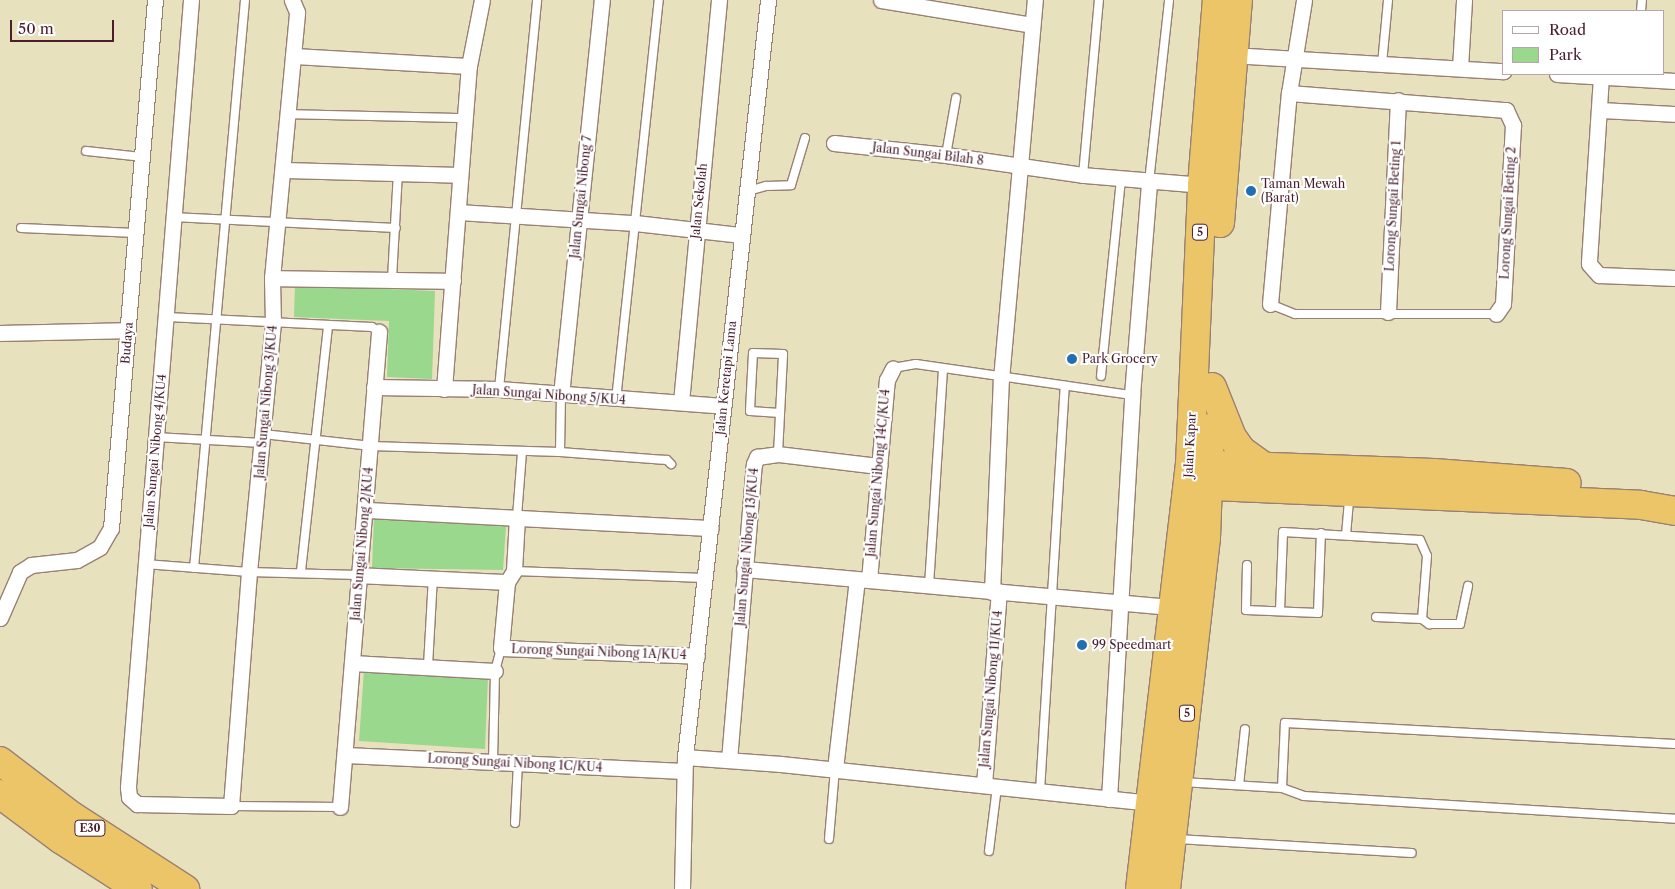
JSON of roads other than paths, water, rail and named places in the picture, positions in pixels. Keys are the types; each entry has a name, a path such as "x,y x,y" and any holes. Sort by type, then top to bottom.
{"highway":[{"name":"Jalan Kapar","path":"1166,889 1180,781 1206,538 1199,475 1202,185 1217,0"},
{"name":"Jalan Kapar","path":"1140,889 1174,608 1199,475 1212,387 1231,55 1238,0"},
{"path":"1212,387 1232,437 1261,476"},
{"path":"1199,475 1350,480 1641,505 1675,511"},
{"path":"1206,538 1225,510 1261,476"},
{"path":"1350,480 1493,477 1675,494"},
{"name":"E30","path":"0,761 72,816 185,889"},
{"name":"E30","path":"0,794 62,840 138,889"}],"street":[{"name":"Budaya","path":"0,618 20,572 30,565 77,560 100,547 111,528 155,0"},
{"name":"Jalan Sungai Nibong 4/KU4","path":"191,0 172,217 167,316 154,437 129,797 137,804 231,806"},
{"name":"Jalan Sungai Nibong 3/KU4","path":"231,806 249,572 273,323 272,278 276,221 284,170 286,114 297,12 292,0"},
{"path":"444,389 469,66 482,0"},
{"name":"Jalan Sungai Nibong 7","path":"561,395 602,0"},
{"name":"Jalan Sekolah","path":"682,402 695,230 719,0"},
{"name":"Jalan Keretapi Lama","path":"682,889 684,764 768,0"},
{"path":"880,0 1032,25"},
{"name":"Jalan Sungai Nibong 11/KU4","path":"991,786 1001,379 1035,0"},
{"path":"1270,304 1288,93 1296,59 1304,0"},
{"path":"1460,68 1464,0"},
{"path":"1231,55 1502,71"},
{"path":"293,56 469,66"},
{"path":"1579,75 1636,76 1675,81"},
{"path":"1601,76 1589,264 1599,275 1675,278"},
{"path":"1288,93 1398,100"},
{"name":"Lorong Sungai Beting 2","path":"1398,100 1506,110 1513,125 1504,304 1496,314"},
{"name":"Lorong Sungai Beting 1","path":"1388,312 1398,100"},
{"path":"1599,110 1675,114"},
{"name":"Jalan Sungai Bilah 8","path":"834,143 946,154 1083,175 1202,185"},
{"path":"284,170 460,175"},
{"path":"1109,799 1118,603 1149,182"},
{"path":"458,212 635,223 741,235"},
{"path":"272,278 452,281"},
{"path":"0,333 128,330"},
{"name":"Jalan Sungai Nibong 2/KU4","path":"340,807 346,755 358,575 366,510 379,332"},
{"name":"Jalan Sungai Nibong 14C/KU4","path":"834,770 879,466 887,380 893,368"},
{"name":"Jalan Sungai Nibong 5/KU4","path":"374,387 499,389 616,400 682,402 723,406"},
{"name":"Jalan Sungai Nibong 13/KU4","path":"729,760 744,569 754,464 757,457 778,454 879,466"},
{"path":"366,510 710,528"},
{"path":"501,648 517,517"},
{"path":"744,569 1174,608"},
{"path":"358,575 511,577"},
{"name":"Lorong Sungai Nibong 1A/KU4","path":"501,648 697,656"},
{"path":"352,663 495,671"},
{"name":"Lorong Sungai Nibong 1C/KU4","path":"346,755 518,762 684,764 729,760 1150,803"}],"lane":[{"path":"194,568 218,320 245,0"},
{"path":"499,389 537,0"},
{"path":"616,400 659,0"},
{"path":"1083,175 1099,0"},
{"path":"1149,182 1169,0"},
{"path":"1382,64 1388,0"},
{"path":"946,154 956,98"},
{"path":"286,114 465,118"},
{"path":"746,192 766,186 791,186 804,138"},
{"path":"86,151 142,157"},
{"path":"392,279 398,173"},
{"path":"1101,376 1121,179"},
{"path":"172,217 396,228"},
{"path":"21,228 136,233"},
{"path":"1270,304 1295,314 1388,312 1496,314"},
{"path":"167,316 372,327 379,332"},
{"path":"301,571 328,326"},
{"path":"778,454 783,354 753,352 750,412 780,413"},
{"path":"893,368 916,364 1001,379 1132,396"},
{"path":"929,586 943,369"},
{"path":"1040,791 1065,386"},
{"path":"560,452 561,395"},
{"path":"154,437 207,441 316,440 371,446 560,452 667,460 671,464"},
{"path":"517,517 522,452"},
{"path":"1346,535 1350,480"},
{"path":"1280,611 1283,532 1321,533 1420,540 1428,556 1422,619"},
{"path":"1247,565 1246,610 1318,613 1321,533"},
{"path":"145,564 249,572 301,571 358,575"},
{"path":"428,666 433,577"},
{"path":"511,577 705,578"},
{"path":"1376,617 1422,619 1429,624 1460,624 1468,586"},
{"path":"493,761 495,671 501,648"},
{"path":"1282,788 1285,723 1675,744"},
{"path":"1239,785 1245,729"},
{"path":"515,823 518,762"},
{"path":"829,839 834,770"},
{"path":"1180,781 1282,788 1304,796 1675,819"},
{"path":"988,851 991,786"},
{"path":"231,806 340,807"},
{"path":"1172,839 1412,853"}],"place":[{"name":"Taman Mewah (Barat)","path":"1251,191"},
{"name":"Park Grocery","path":"1072,359"},
{"name":"99 Speedmart","path":"1082,645"}]}
